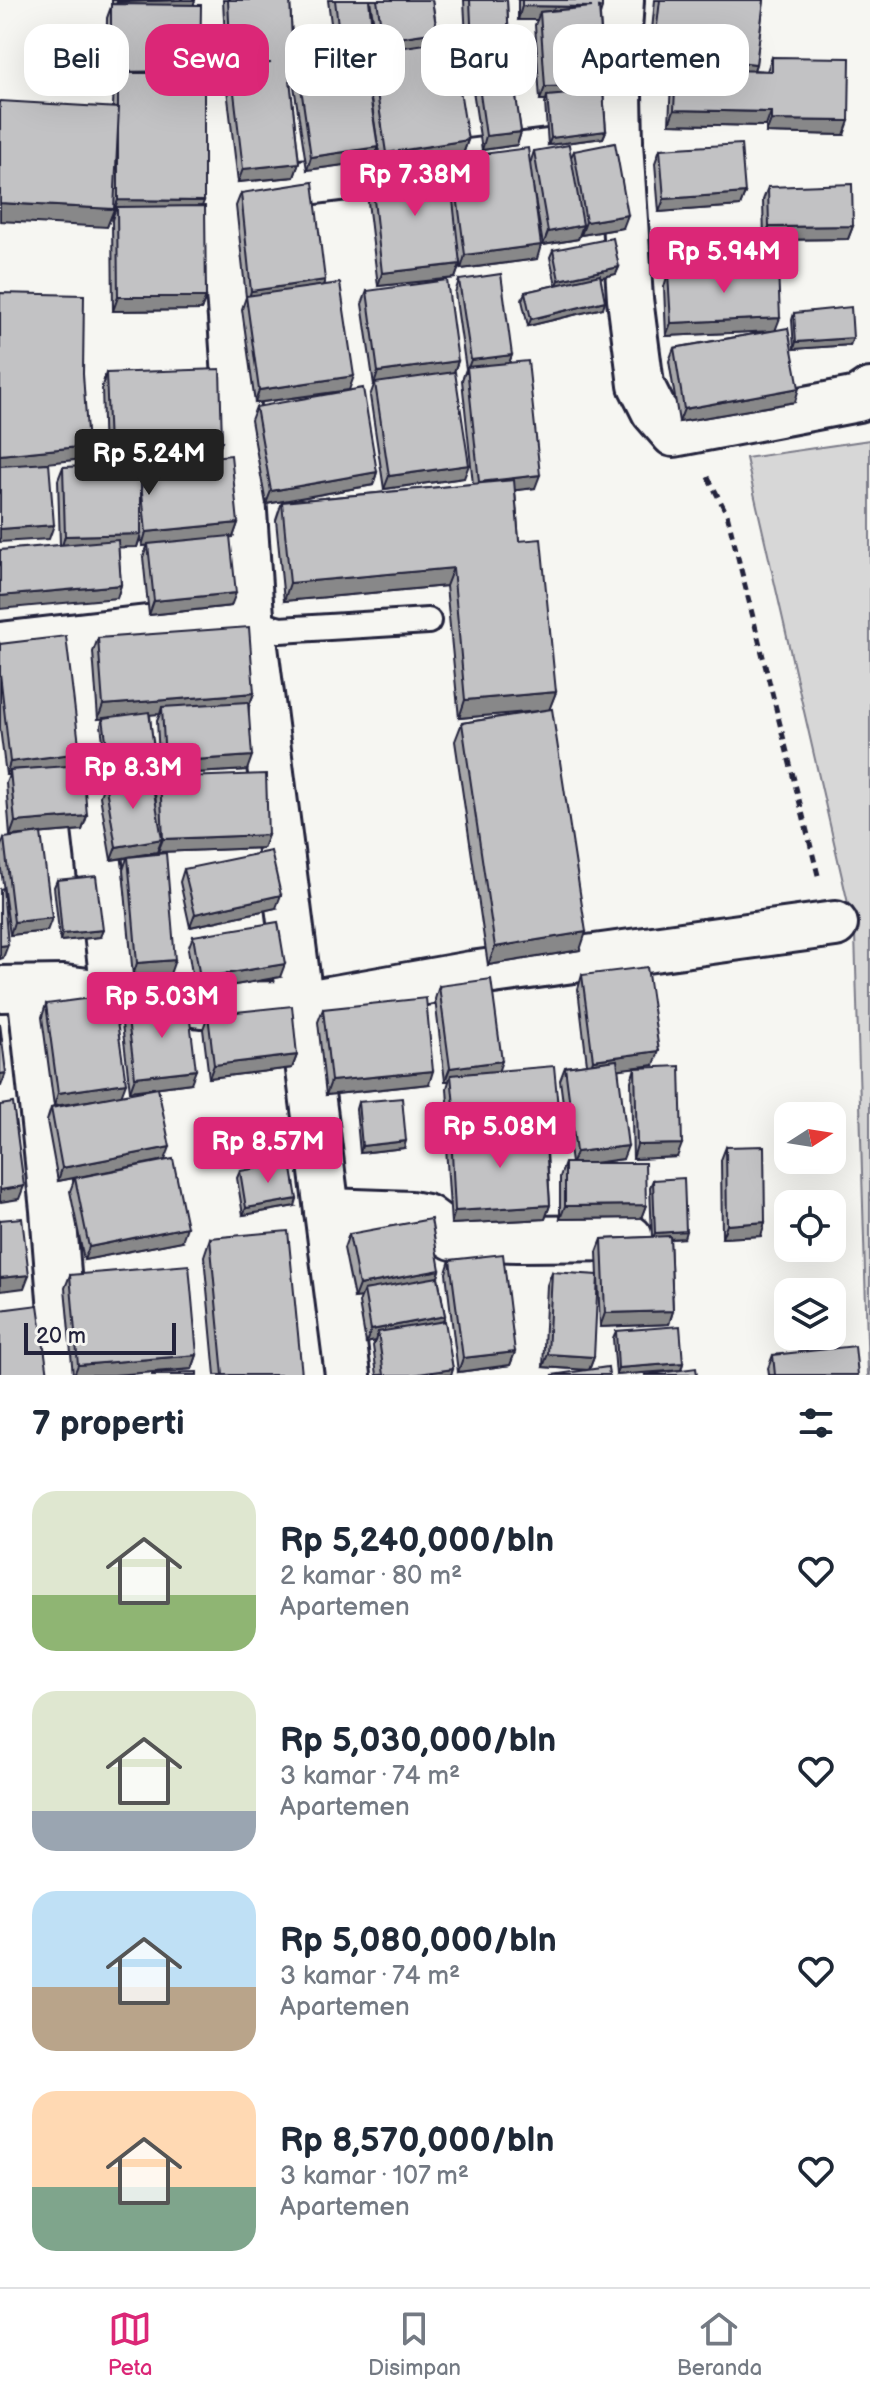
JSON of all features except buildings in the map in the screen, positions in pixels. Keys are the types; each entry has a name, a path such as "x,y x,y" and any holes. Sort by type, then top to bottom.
{"street":[{"path":"205,0 251,616 348,1375"},
{"path":"621,0 618,46 620,143 630,299 641,385 654,411 674,434 858,399 870,391"},
{"path":"220,193 620,143"},
{"path":"0,645 251,616"},
{"path":"73,637 114,993"},
{"path":"66,1375 53,1210 15,989 64,988 201,1005 301,1004 471,974 835,924"},
{"path":"327,1211 426,1217 453,1237 630,1238"}],"lane":[{"path":"251,616 280,630 428,621"}],"path":[{"path":"707,475 727,514 825,905 835,924"}],"shaded area":[{"path":"870,440 868,1375 855,934 746,458"}]}
